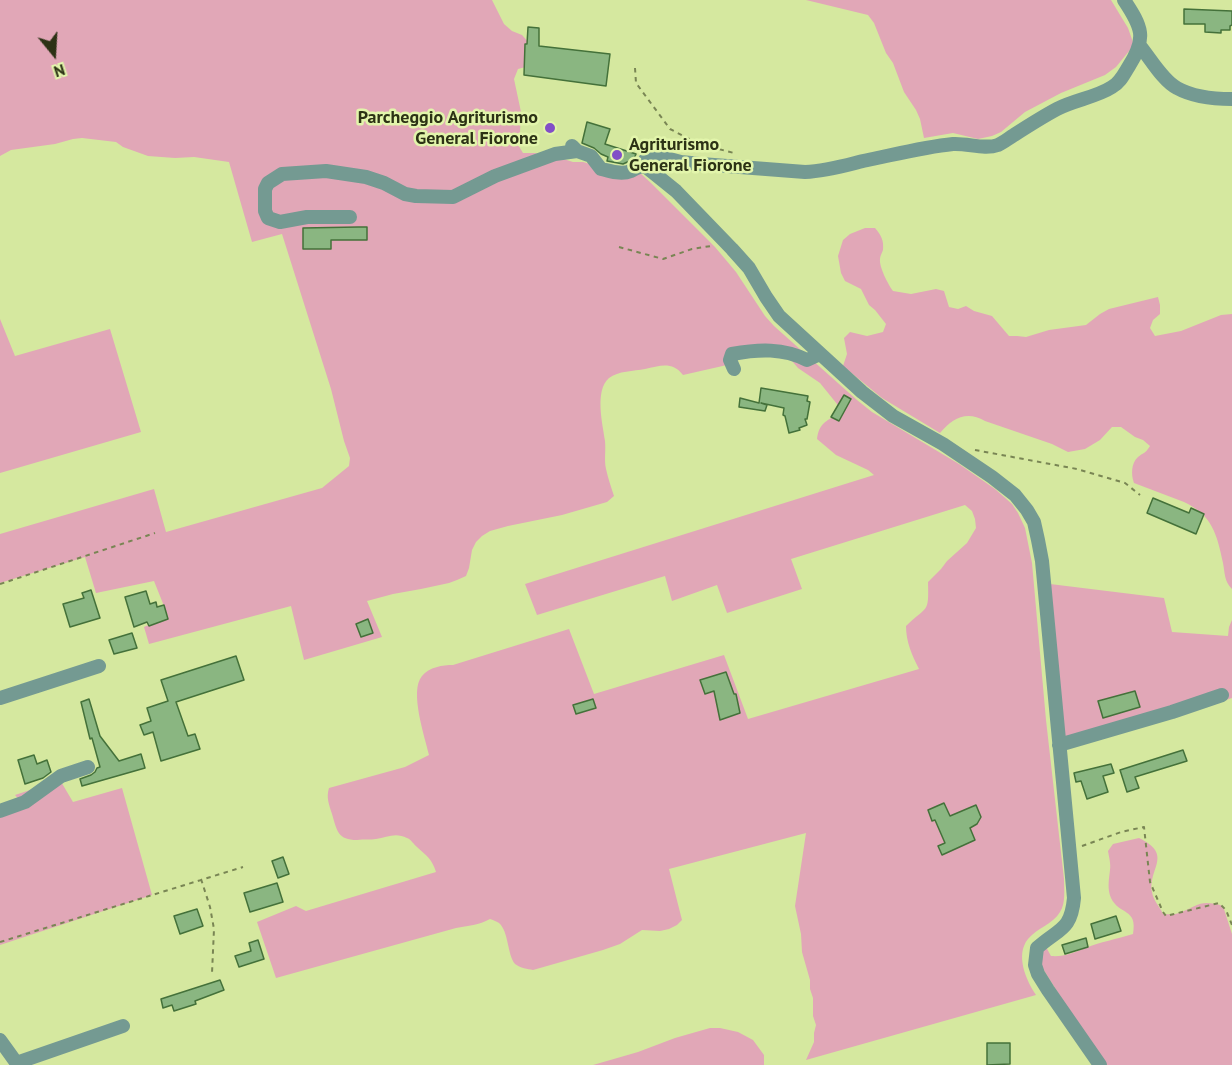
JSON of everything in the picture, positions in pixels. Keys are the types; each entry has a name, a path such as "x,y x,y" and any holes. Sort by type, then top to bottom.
{"street":[{"path":"645,166 645,158 648,155 654,155 701,164 805,172 823,171 942,145 986,147 997,145 1060,107 1112,87 1119,82 1136,55 1141,35 1132,11 1124,0"},
{"path":"1140,46 1175,88 1210,98 1232,99"},
{"path":"350,217 307,217 280,222 268,218 265,211 265,189 268,183 282,174 326,171 366,177 405,194 453,196 495,176 574,148 591,156 601,169 622,173 645,166 676,191 725,241 749,268 779,316 862,392 893,416 943,444 1015,495 1034,522 1040,550 1074,898 1070,920 1037,948 1035,965 1048,990 1100,1065"},
{"path":"734,369 730,360 732,354 747,351 773,350 807,360 820,354"},
{"path":"0,698 99,666"},
{"path":"1059,745 1222,695"},
{"path":"0,811 25,802 61,776 88,767"},
{"path":"0,1040 17,1064 123,1026"}],"path":[{"path":"635,68 636,83 670,129 699,144 743,154"},
{"path":"619,247 663,259 725,241"},
{"path":"974,450 1077,469 1125,483 1140,495"},
{"path":"0,584 155,533"},
{"path":"1070,850 1121,832 1144,827 1150,882 1166,916 1220,903 1226,910 1232,926"},
{"path":"0,942 243,867"},
{"path":"201,879 214,929 212,973"}],"shaded area":[{"path":"0,0 492,0 504,24 512,31 522,35 530,44 537,64 518,69 514,79 521,112 517,143 523,153 554,156 604,168 639,172 715,247 736,272 774,326 872,412 959,464 995,489 1012,504 1018,513 1025,528 1032,563 1046,720 1064,879 1064,900 1060,912 1028,939 1022,952 1023,967 1036,995 806,1060 814,1042 816,1025 810,980 802,952 795,906 806,833 669,869 682,920 677,925 660,931 642,930 620,944 533,970 515,964 502,927 490,919 276,978 257,922 296,906 306,911 436,872 429,858 403,836 351,840 342,836 335,825 328,798 329,788 405,767 429,755 417,703 418,683 428,670 453,665 569,629 594,694 724,655 748,719 919,669 908,643 906,626 927,605 928,582 967,543 976,528 975,519 972,511 965,505 791,559 802,589 727,613 717,585 672,601 665,576 537,615 525,584 874,475 836,455 817,439 821,426 837,414 837,404 820,383 785,356 743,356 727,365 683,375 675,368 661,366 621,373 609,378 602,391 601,408 605,466 614,496 607,502 562,515 490,531 476,542 466,576 449,583 367,601 382,637 304,660 291,606 149,644 144,627 168,616 154,581 96,593 85,557 0,583 0,534 154,489 166,532 322,488 349,466 350,458 331,389 282,234 252,242 229,162 194,157 148,156 116,142 82,138 11,150 0,156"},
{"path":"806,0 1111,0 1128,28 1134,45 1116,67 1105,75 1061,93 1025,112 1001,132 992,136 978,139 953,133 924,138 916,110 904,92 893,63 868,15"},
{"path":"865,228 875,228 882,238 883,250 880,262 886,280 893,291 911,294 936,289 944,291 949,307 958,309 966,306 992,316 1009,336 1026,337 1049,330 1086,325 1109,309 1158,297 1160,314 1153,320 1150,328 1155,336 1181,331 1221,315 1232,314 1232,589 1226,580 1221,553 1212,526 1207,519 1184,502 1134,483 1132,473 1134,462 1150,446 1121,427 1112,427 1100,440 1085,449 1068,452 1052,444 972,416 960,417 940,433 882,398 843,366 847,354 844,338 850,332 867,336 883,332 886,324 869,305 861,289 845,281 841,273 838,256 843,240 850,234"},
{"path":"0,319 15,356 110,329 141,432 0,473"},
{"path":"1050,584 1164,598 1172,632 1228,636 1232,620 1232,698 1181,715 1064,738"},
{"path":"60,780 73,802 122,788 152,895 0,945 0,814 24,805 15,795"},
{"path":"1139,838 1155,850 1157,856 1152,892 1163,914 1177,914 1204,903 1223,906 1232,934 1232,1065 1103,1065 1040,964 1041,950 1046,947 1051,956 1060,956 1133,934 1133,920 1114,903 1110,895 1108,851 1113,844"},
{"path":"710,1028 738,1032 753,1040 764,1055 764,1065 593,1065 638,1052"}],"building":[{"path":"1184,9 1232,11 1232,25 1230,30 1221,30 1221,33 1205,32 1205,24 1184,24"},
{"path":"528,27 539,28 539,46 610,54 606,86 524,75"},
{"path":"587,122 610,129 605,144 636,154 634,159 623,164 607,161 608,157 582,143"},
{"path":"367,227 367,240 331,240 331,249 303,249 303,228"},
{"path":"761,388 808,396 807,401 810,402 807,419 805,419 807,425 789,433 783,415 784,408 761,403 767,405 765,411 739,407 740,398 759,403"},
{"path":"844,395 851,399 839,421 831,417"},
{"path":"1153,498 1189,513 1191,508 1204,514 1196,534 1147,513"},
{"path":"91,590 100,618 70,627 63,604 84,598 82,593"},
{"path":"146,591 150,604 156,602 157,607 164,605 168,619 149,626 147,622 134,627 125,597"},
{"path":"368,619 373,633 361,637 356,624"},
{"path":"132,633 137,648 114,654 109,640"},
{"path":"236,656 244,680 176,702 188,736 195,734 200,749 161,761 153,732 144,735 140,725 151,721 147,708 168,701 161,680"},
{"path":"726,672 734,694 736,694 740,713 720,720 714,691 705,694 700,680"},
{"path":"1135,691 1140,707 1103,718 1098,701"},
{"path":"89,699 100,736 119,761 141,754 145,768 82,786 80,779 91,775 100,767 81,702"},
{"path":"593,699 596,708 576,714 573,705"},
{"path":"1183,750 1187,761 1135,777 1139,788 1127,792 1120,770"},
{"path":"34,755 37,764 47,760 51,772 43,778 25,784 18,760"},
{"path":"1111,764 1114,773 1103,776 1108,792 1087,799 1081,781 1076,782 1074,773"},
{"path":"944,803 950,816 976,805 981,817 977,824 970,828 975,840 942,855 938,846 945,843 928,810"},
{"path":"283,857 289,874 278,878 272,861"},
{"path":"277,883 283,902 250,912 244,893"},
{"path":"197,909 203,926 180,934 174,916"},
{"path":"1116,916 1121,931 1095,939 1091,924"},
{"path":"1086,938 1088,947 1065,954 1062,945"},
{"path":"258,940 264,959 239,967 235,956 251,951 249,943"},
{"path":"220,980 224,990 195,1001 196,1004 174,1011 172,1005 163,1008 161,999"},
{"path":"987,1043 1010,1043 1010,1064 987,1065"}],"place":[{"name":"Parcheggio Agriturismo General Fiorone","path":"550,128"},
{"name":"Agriturismo General Fiorone","path":"617,155"}]}
